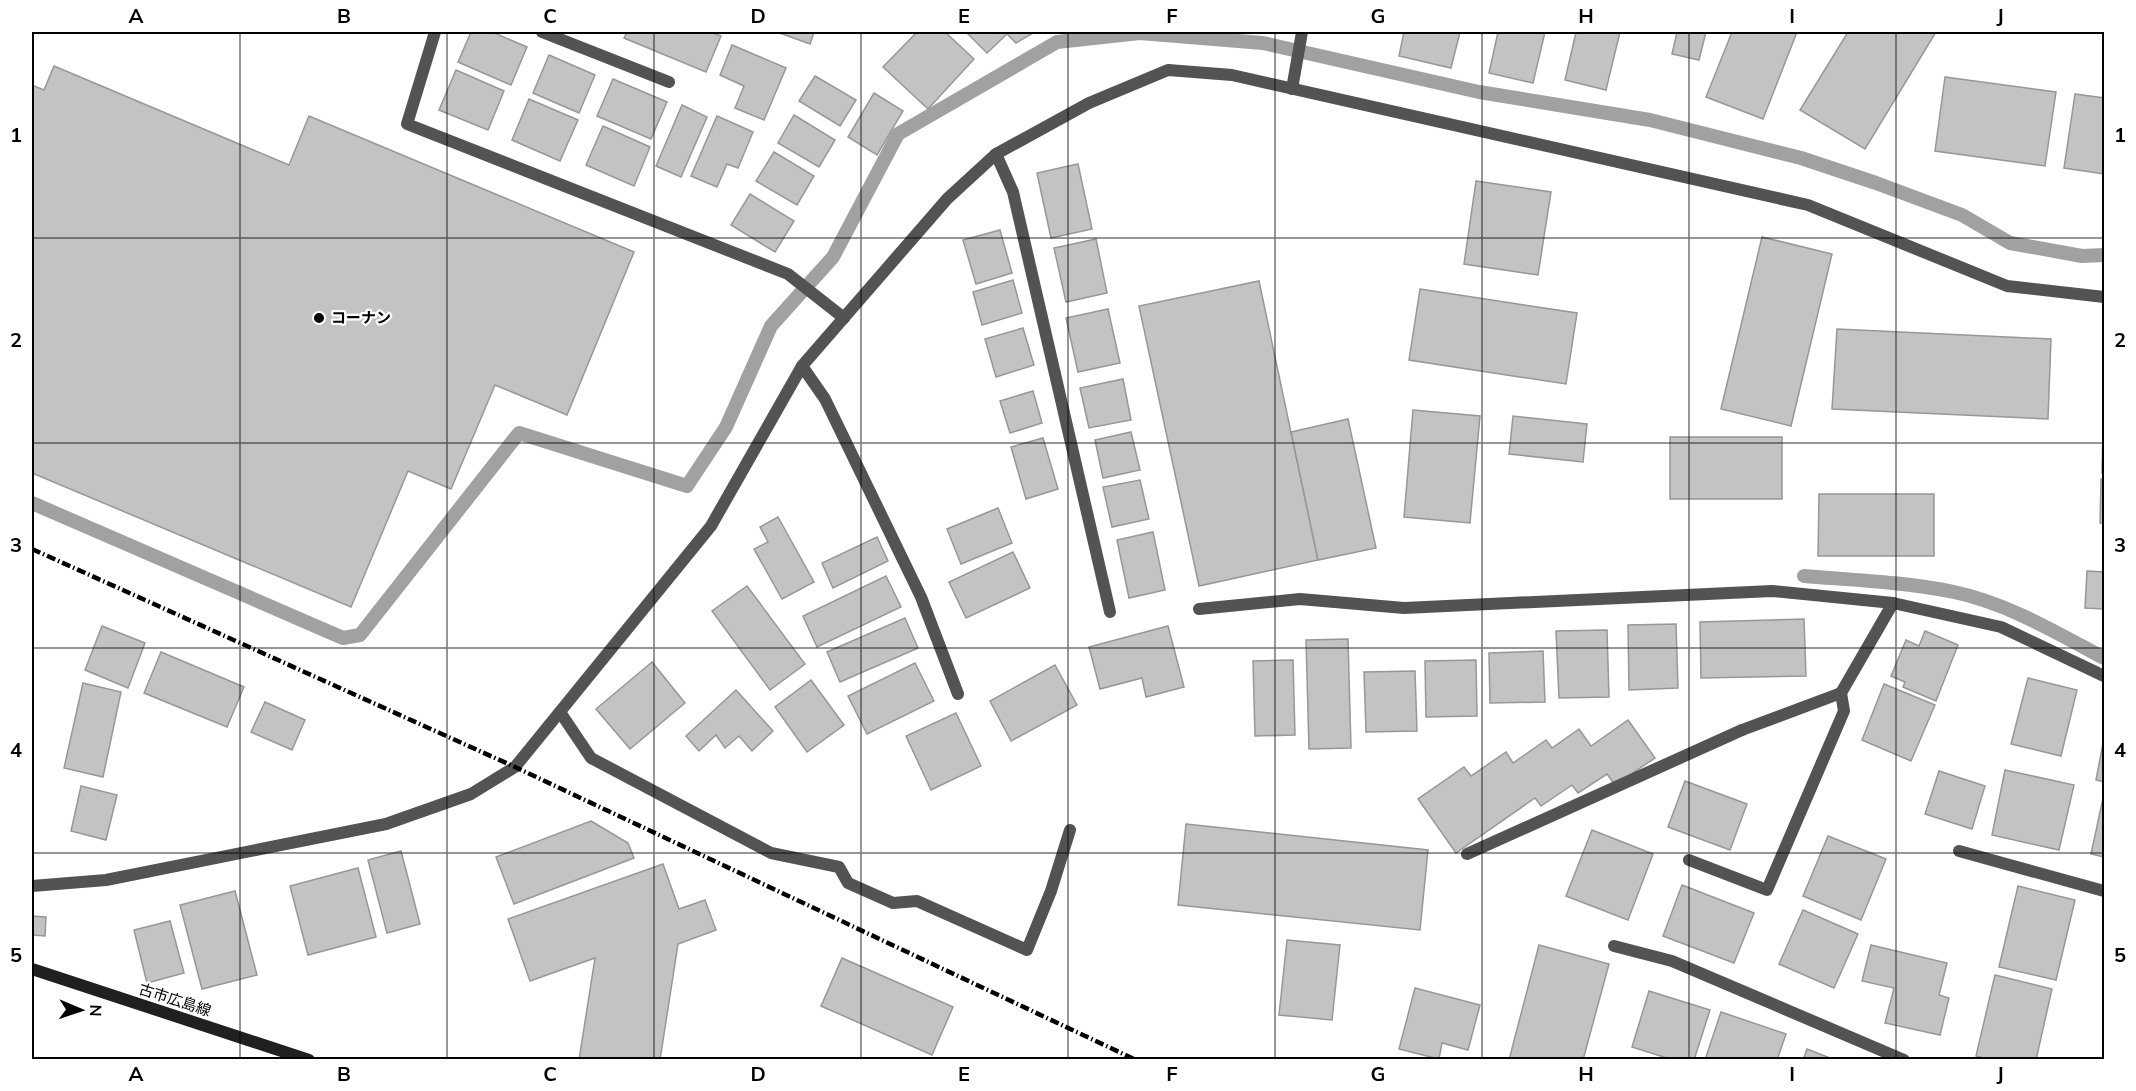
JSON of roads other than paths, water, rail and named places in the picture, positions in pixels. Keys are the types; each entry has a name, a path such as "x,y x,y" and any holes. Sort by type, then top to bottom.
{"main road":[{"name":"古市広島線","path":"32,969 309,1059"}],"street":[{"path":"435,32 406,124 788,274 844,318"},
{"path":"542,32 669,82"},
{"path":"1292,89 1302,32"},
{"path":"32,886 106,880 386,824 471,794 515,767 711,526 802,366 948,199 996,154 1089,103 1168,70 1232,75 1808,205 2007,286 2104,297"},
{"path":"996,154 1013,192 1110,612"},
{"path":"802,366 825,399 921,597 958,694"},
{"path":"1199,609 1300,599 1404,608 1772,591 1893,603 2001,627 2104,676"},
{"path":"1689,860 1767,890 1844,711 1841,693 1893,603"},
{"path":"1467,854 1742,730 1841,693"},
{"path":"560,712 591,758 771,853 839,867 848,883 893,903 917,901 1027,950 1051,891 1070,830"},
{"path":"1959,851 2104,891"},
{"path":"1614,946 1672,961 1904,1059"}],"waterway":[{"path":"32,503 343,638 360,635 519,433 687,486 726,427 771,326 833,257 898,134 1057,42 1140,33 1263,43 1479,92 1650,120 1801,158 1876,183 1962,215 2010,243 2082,256 2104,255"},
{"path":"1804,576 1917,586 1974,597 2012,611 2104,658"}],"railway":[{"path":"32,549 515,767 1136,1060"}],"place":[{"name":"コーナン","path":"319,318"}]}
